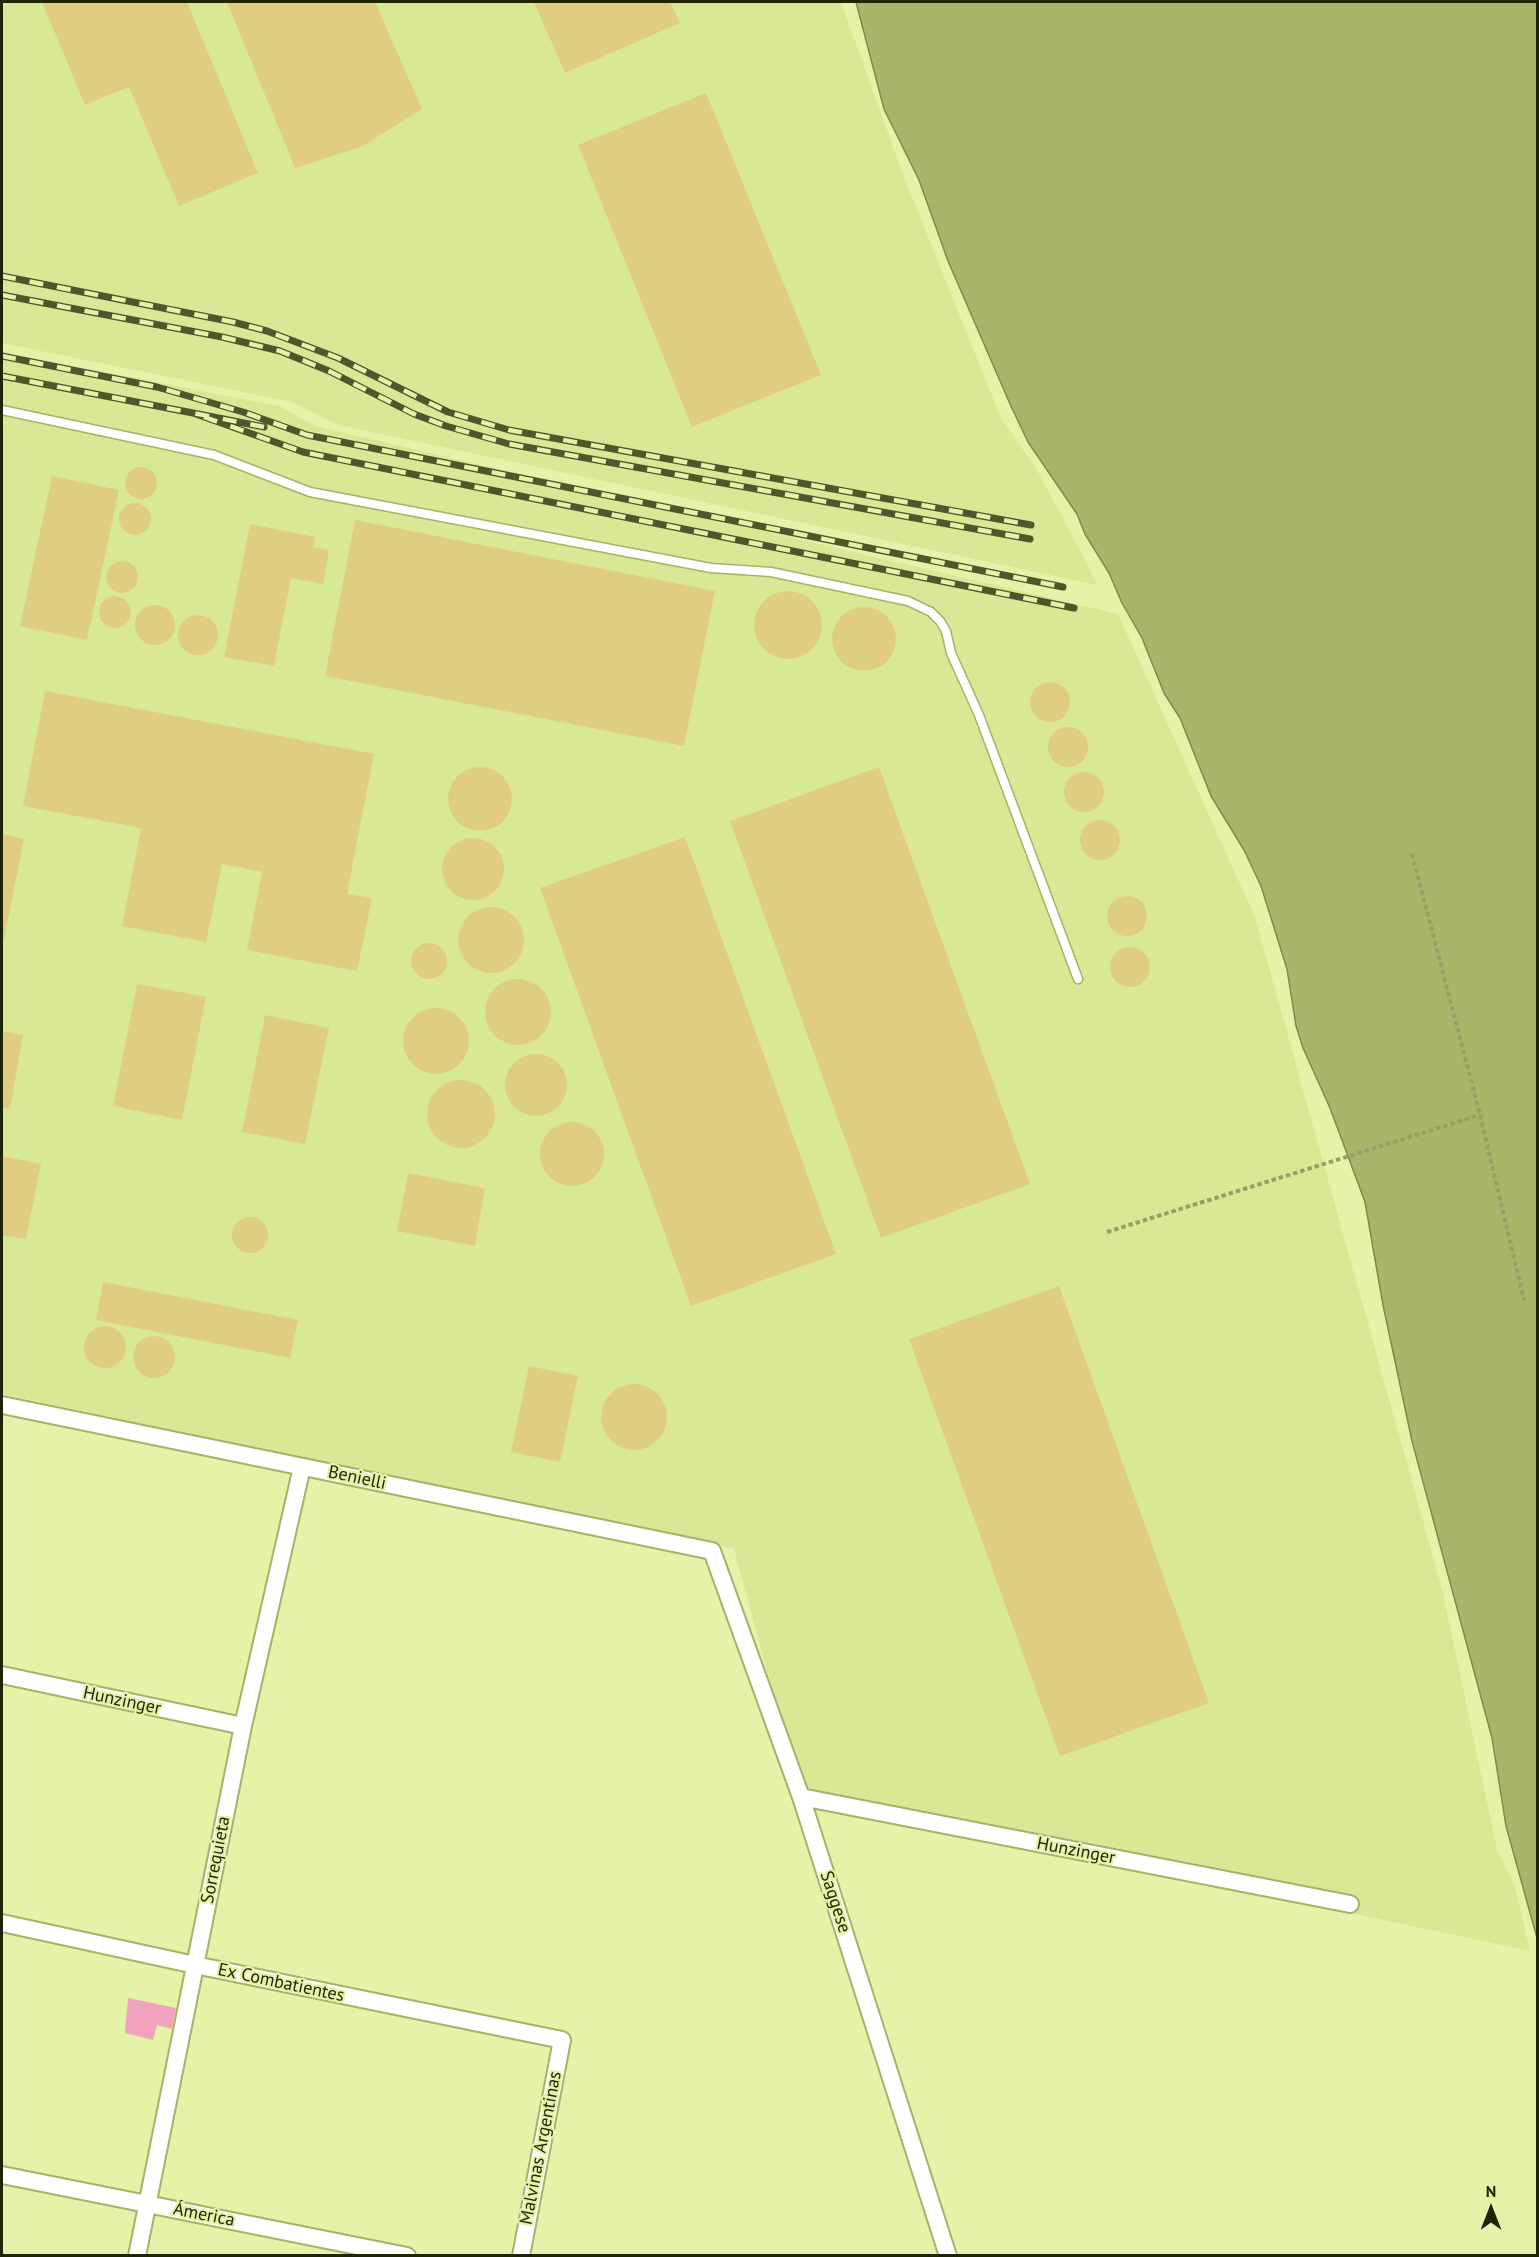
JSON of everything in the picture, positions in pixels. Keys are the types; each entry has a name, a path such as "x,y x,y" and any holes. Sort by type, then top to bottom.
{"street":[{"name":"Benielli","path":"2,1405 712,1551"},
{"name":"Sorrequieta","path":"137,2256 243,1726 302,1467"},
{"name":"Saggese","path":"712,1551 801,1797 948,2256"},
{"name":"Hunzinger","path":"2,1675 243,1726"},
{"name":"Hunzinger","path":"801,1797 1350,1905"},
{"name":"Ex Combatientes","path":"2,1923 562,2040"},
{"name":"Malvinas Argentinas","path":"520,2256 562,2040"},
{"name":"Ámerica","path":"2,2175 407,2256"}],"lane":[{"path":"2,410 214,454 310,492 711,568 771,572 908,601 931,612 946,630 951,653 979,715 1078,979"}],"path":[{"path":"1412,854 1480,1114 1524,1300"},
{"path":"1107,1232 1480,1114"}],"shaded area":[{"path":"2,2 841,2 902,172 1001,418 1037,470 1097,585 338,425 292,402 2,343"},
{"path":"856,2 1537,2 1537,1938 1506,1826 1492,1738 1412,1441 1383,1305 1365,1202 1330,1108 1303,1048 1296,1026 1287,969 1261,886 1244,850 1211,796 1180,718 1164,693 1142,638 1122,603 1109,573 1085,534 1077,514 1028,442 1010,404 948,261 919,180 884,109"},
{"path":"2,352 279,406 315,426 1118,614 1255,917 1443,1593 1497,1850 1515,1887 1530,1951 801,1797 734,1549 2,1394"},
{"path":"128,1998 176,2008 172,2029 157,2025 153,2040 125,2033"}],"building":[{"path":"42,2 187,2 258,173 179,206 129,87 85,105"},
{"path":"227,2 375,2 422,109 361,147 295,168"},
{"path":"534,2 670,2 680,23 565,73"},
{"path":"706,93 821,375 692,427 578,145"},
{"path":"141,467 152,472 157,483 152,494 141,499 130,494 125,483 130,472"},
{"path":"52,476 119,490 87,640 20,626"},
{"path":"135,503 146,508 151,519 146,530 135,535 124,530 119,519 124,508"},
{"path":"355,520 715,591 684,746 325,676"},
{"path":"250,524 315,537 313,547 329,550 323,584 291,578 274,666 224,657"},
{"path":"122,561 133,566 138,577 133,588 122,593 111,588 106,577 111,566"},
{"path":"788,591 801,594 812,601 819,612 822,625 819,638 812,649 801,656 788,659 775,656 764,649 757,638 754,625 757,612 764,601 775,594"},
{"path":"115,596 126,601 131,612 126,623 115,628 104,623 99,612 104,601"},
{"path":"155,605 163,606 169,611 174,617 174,633 169,639 163,644 155,645 147,644 141,639 136,633 135,625 136,617 141,611 147,606"},
{"path":"864,607 887,616 896,639 887,662 864,671 841,662 832,639 841,616"},
{"path":"198,615 206,616 212,621 217,627 217,643 212,649 206,654 198,655 190,654 184,649 179,643 178,635 179,627 184,621 190,616"},
{"path":"1050,682 1064,688 1070,702 1064,716 1050,722 1036,716 1030,702 1036,688"},
{"path":"45,691 374,754 347,894 372,898 357,971 247,950 262,872 222,864 206,942 122,926 141,828 23,806"},
{"path":"1068,727 1082,733 1088,747 1082,761 1068,767 1054,761 1048,747 1054,733"},
{"path":"480,767 503,776 512,799 503,822 480,831 457,822 448,799 457,776"},
{"path":"879,767 1030,1184 881,1238 730,821"},
{"path":"1084,772 1098,778 1104,792 1098,806 1084,812 1070,806 1064,792 1070,778"},
{"path":"1100,820 1114,826 1120,840 1114,854 1100,860 1086,854 1080,840 1086,826"},
{"path":"2,834 24,839 3,944 2,944"},
{"path":"685,837 836,1254 691,1306 540,888"},
{"path":"473,838 485,840 495,847 502,857 504,869 502,881 495,891 485,898 473,900 461,898 451,891 444,881 442,869 444,857 451,847 461,840"},
{"path":"1127,896 1141,902 1147,916 1141,930 1127,936 1113,930 1107,916 1113,902"},
{"path":"485,907 497,907 509,912 519,922 524,940 522,953 509,968 497,973 485,973 473,968 463,958 458,946 458,934 463,922 473,912"},
{"path":"429,943 442,948 447,961 442,974 429,979 416,974 411,961 416,948"},
{"path":"1130,947 1144,953 1150,967 1144,981 1130,987 1116,981 1110,967 1116,953"},
{"path":"518,979 530,982 541,989 548,1000 551,1012 548,1024 541,1035 530,1042 518,1045 506,1042 495,1035 488,1024 485,1012 488,1000 495,989 506,982"},
{"path":"137,984 206,997 182,1120 113,1106"},
{"path":"436,1008 449,1010 459,1018 467,1028 469,1041 467,1054 459,1064 449,1072 436,1074 423,1072 413,1064 405,1054 403,1041 405,1028 413,1018 423,1010"},
{"path":"265,1015 329,1028 305,1144 242,1132"},
{"path":"2,1031 23,1035 10,1109 2,1108"},
{"path":"536,1054 558,1063 567,1085 558,1107 536,1116 514,1107 505,1085 514,1063"},
{"path":"461,1080 474,1083 485,1090 492,1101 495,1114 492,1127 485,1138 474,1145 461,1148 448,1145 437,1138 430,1127 427,1114 430,1101 437,1090 448,1083"},
{"path":"566,1122 578,1122 595,1131 602,1142 604,1154 602,1166 595,1177 578,1186 566,1186 554,1181 545,1172 540,1160 540,1148 545,1136 554,1127"},
{"path":"2,1156 41,1164 26,1239 2,1235"},
{"path":"408,1173 485,1188 475,1246 397,1231"},
{"path":"250,1217 263,1222 268,1235 263,1248 250,1253 237,1248 232,1235 237,1222"},
{"path":"103,1282 298,1320 290,1358 96,1320"},
{"path":"1059,1286 1209,1703 1060,1756 909,1339"},
{"path":"105,1326 120,1332 126,1347 120,1362 105,1368 90,1362 84,1347 90,1332"},
{"path":"154,1336 162,1337 169,1342 174,1349 174,1365 169,1372 162,1377 154,1378 146,1377 139,1372 134,1365 133,1357 134,1349 139,1342 146,1337"},
{"path":"529,1366 578,1376 560,1462 511,1452"},
{"path":"634,1384 647,1387 657,1394 664,1404 667,1417 664,1430 657,1440 647,1447 634,1450 621,1447 611,1440 604,1430 601,1417 604,1404 611,1394 621,1387"}],"railway":[{"path":"2,276 233,322 267,331 338,358 448,412 509,430 1031,525"},
{"path":"2,295 222,337 280,351 329,371 414,414 446,426 509,444 1030,539"},
{"path":"2,356 157,387 243,412 307,435 1063,587"},
{"path":"2,376 193,413"},
{"path":"264,427 193,413 303,452 1074,608"}]}
